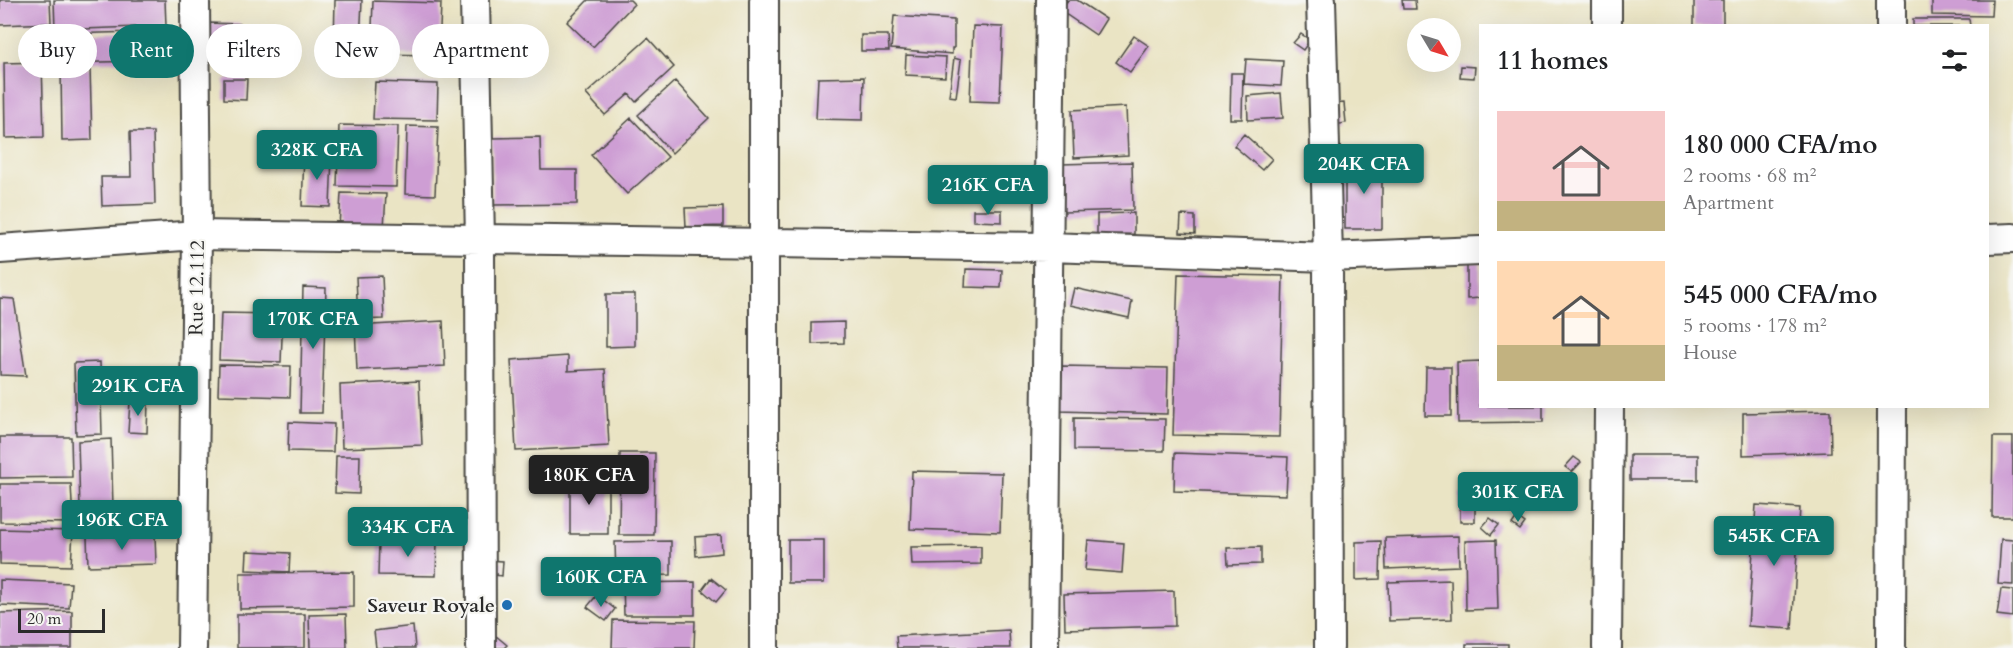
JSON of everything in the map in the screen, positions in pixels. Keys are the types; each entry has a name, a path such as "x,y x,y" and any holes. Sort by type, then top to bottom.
{"street":[{"name":"Rue 12.112","path":"192,648 197,235 195,0"},
{"path":"474,0 480,239 481,648"},
{"path":"764,0 764,648"},
{"path":"1044,648 1051,0"},
{"path":"1321,0 1328,257 1329,648"},
{"path":"1607,0 1607,24"},
{"path":"1891,0 1891,24"},
{"path":"0,249 197,235 1049,247 1328,257 1479,251"},
{"path":"1989,239 2013,237"},
{"path":"1607,648 1609,408"},
{"path":"1891,648 1892,408"}],"building":[{"path":"0,0 50,0 51,23 0,25"},
{"path":"54,0 165,0 166,24 109,24 109,28 97,28 97,24 55,24"},
{"path":"335,0 362,0 361,24 334,24"},
{"path":"588,0 630,0 634,4 593,47 567,22"},
{"path":"1068,0 1077,0 1106,19 1096,35 1061,11"},
{"path":"1402,0 1415,0 1416,9 1403,9"},
{"path":"1694,0 1723,0 1723,24 1694,24"},
{"path":"1932,0 1992,0 1991,16 1932,15"},
{"path":"373,1 441,3 440,24 412,24 412,55 400,54 400,24 372,24"},
{"path":"894,16 954,20 952,54 891,49"},
{"path":"1913,19 1969,19 1970,24 1913,24"},
{"path":"973,26 1003,27 1000,102 970,101"},
{"path":"97,33 109,33 109,62 97,62"},
{"path":"1301,34 1310,40 1303,50 1293,43"},
{"path":"861,35 888,35 889,51 861,51"},
{"path":"1134,36 1149,46 1130,72 1116,62"},
{"path":"648,38 674,67 636,102 629,94 605,115 586,94"},
{"path":"906,55 946,57 945,77 905,75"},
{"path":"954,58 961,60 956,97 949,96"},
{"path":"1246,59 1283,61 1281,86 1244,84"},
{"path":"4,63 18,63 18,78 42,78 44,137 5,138"},
{"path":"1461,66 1475,67 1474,78 1460,77"},
{"path":"1231,73 1243,73 1242,119 1230,119"},
{"path":"864,77 863,120 816,119 818,78"},
{"path":"61,78 90,78 92,140 62,141"},
{"path":"224,79 247,79 246,100 224,99"},
{"path":"675,81 709,118 672,153 638,115"},
{"path":"375,82 438,84 437,120 373,119"},
{"path":"1281,93 1283,118 1248,120 1247,96"},
{"path":"1344,103 1346,123 1334,125 1333,104"},
{"path":"1126,107 1128,155 1074,158 1072,110"},
{"path":"631,118 668,157 627,194 591,155"},
{"path":"339,125 398,126 396,187 337,186"},
{"path":"407,126 438,127 435,195 405,194"},
{"path":"130,132 153,132 155,204 102,206 101,177 131,177"},
{"path":"1244,134 1272,159 1262,170 1234,146"},
{"path":"540,137 541,170 577,170 577,204 493,205 492,138"},
{"path":"304,155 332,156 330,207 302,206"},
{"path":"1345,161 1382,161 1382,229 1345,229"},
{"path":"1132,162 1133,210 1063,212 1061,164"},
{"path":"341,193 386,194 384,228 339,227"},
{"path":"723,207 723,226 686,227 685,208"},
{"path":"973,210 1002,210 1002,222 973,221"},
{"path":"1134,213 1134,234 1097,235 1097,214"},
{"path":"1181,215 1195,216 1195,234 1180,233"},
{"path":"1479,262 1479,298 1467,299 1467,263"},
{"path":"966,269 1002,270 1001,288 965,287"},
{"path":"1178,274 1283,276 1279,437 1173,435"},
{"path":"382,276 384,319 358,320 356,277"},
{"path":"303,287 326,288 322,413 300,413"},
{"path":"1074,288 1132,301 1129,318 1070,305"},
{"path":"606,294 635,294 635,346 606,347"},
{"path":"0,298 14,299 26,376 0,375"},
{"path":"221,313 283,314 281,362 219,360"},
{"path":"443,321 445,366 357,370 355,326"},
{"path":"844,322 844,343 812,344 812,323"},
{"path":"568,356 568,371 605,369 609,446 516,451 511,360"},
{"path":"1479,361 1479,408 1543,408 1543,422 1458,423 1457,362"},
{"path":"100,362 102,434 76,435 74,363"},
{"path":"219,365 291,366 290,397 218,395"},
{"path":"1061,366 1168,368 1167,414 1059,411"},
{"path":"1426,367 1451,367 1451,416 1425,416"},
{"path":"419,381 422,445 342,448 340,385"},
{"path":"130,401 148,402 147,433 128,432"},
{"path":"1830,411 1831,452 1743,455 1743,413"},
{"path":"1074,418 1165,419 1164,451 1074,450"},
{"path":"289,422 334,424 333,452 288,451"},
{"path":"0,437 71,437 72,477 0,478"},
{"path":"1993,437 2013,437 2013,517 1992,517"},
{"path":"111,439 113,507 80,508 78,441"},
{"path":"620,453 655,453 654,535 619,535"},
{"path":"1175,453 1288,457 1286,495 1174,491"},
{"path":"1630,455 1698,455 1698,480 1630,480"},
{"path":"336,456 360,456 359,494 335,493"},
{"path":"1574,457 1581,462 1572,472 1565,467"},
{"path":"912,471 1002,473 1000,532 910,529"},
{"path":"608,478 608,534 570,534 570,479"},
{"path":"0,484 71,484 73,523 0,522"},
{"path":"1460,493 1475,493 1475,522 1460,522"},
{"path":"1756,505 1800,508 1792,629 1748,626"},
{"path":"1517,517 1525,523 1520,530 1512,524"},
{"path":"1490,518 1499,525 1491,535 1482,527"},
{"path":"0,529 73,531 71,566 0,564"},
{"path":"155,535 156,564 88,566 87,537"},
{"path":"721,535 722,553 696,556 695,537"},
{"path":"1458,536 1459,566 1386,569 1385,538"},
{"path":"2001,539 2013,540 2013,585 1998,584"},
{"path":"788,540 824,540 824,583 788,583"},
{"path":"1088,540 1124,543 1122,573 1085,570"},
{"path":"1496,540 1498,609 1466,610 1465,541"},
{"path":"379,541 437,542 436,576 378,575"},
{"path":"671,541 671,575 616,576 615,542"},
{"path":"1381,541 1380,579 1356,580 1356,542"},
{"path":"981,546 981,564 912,565 911,547"},
{"path":"1261,547 1261,564 1228,565 1227,548"},
{"path":"247,551 290,553 289,572 246,570"},
{"path":"486,560 503,561 502,576 485,574"},
{"path":"354,572 354,607 240,609 240,573"},
{"path":"711,578 726,590 716,602 702,590"},
{"path":"0,580 71,583 69,608 0,605"},
{"path":"1451,580 1452,619 1389,621 1388,582"},
{"path":"695,582 695,615 624,615 623,583"},
{"path":"2001,589 2013,590 2013,617 1997,615"},
{"path":"1174,591 1175,626 1065,629 1064,594"},
{"path":"597,595 615,609 606,621 587,607"},
{"path":"72,611 72,648 0,648 0,613"},
{"path":"237,614 305,614 305,648 237,648"},
{"path":"346,614 347,648 310,648 309,615"},
{"path":"613,620 695,621 694,648 612,648"},
{"path":"413,626 415,648 376,648 374,631"},
{"path":"1009,630 1010,648 897,648 896,636"},
{"path":"495,635 507,645 504,648 486,646"},
{"path":"1466,644 1508,644 1508,648 1466,648"}],"place":[{"name":"Saveur Royale","path":"507,605"}]}
